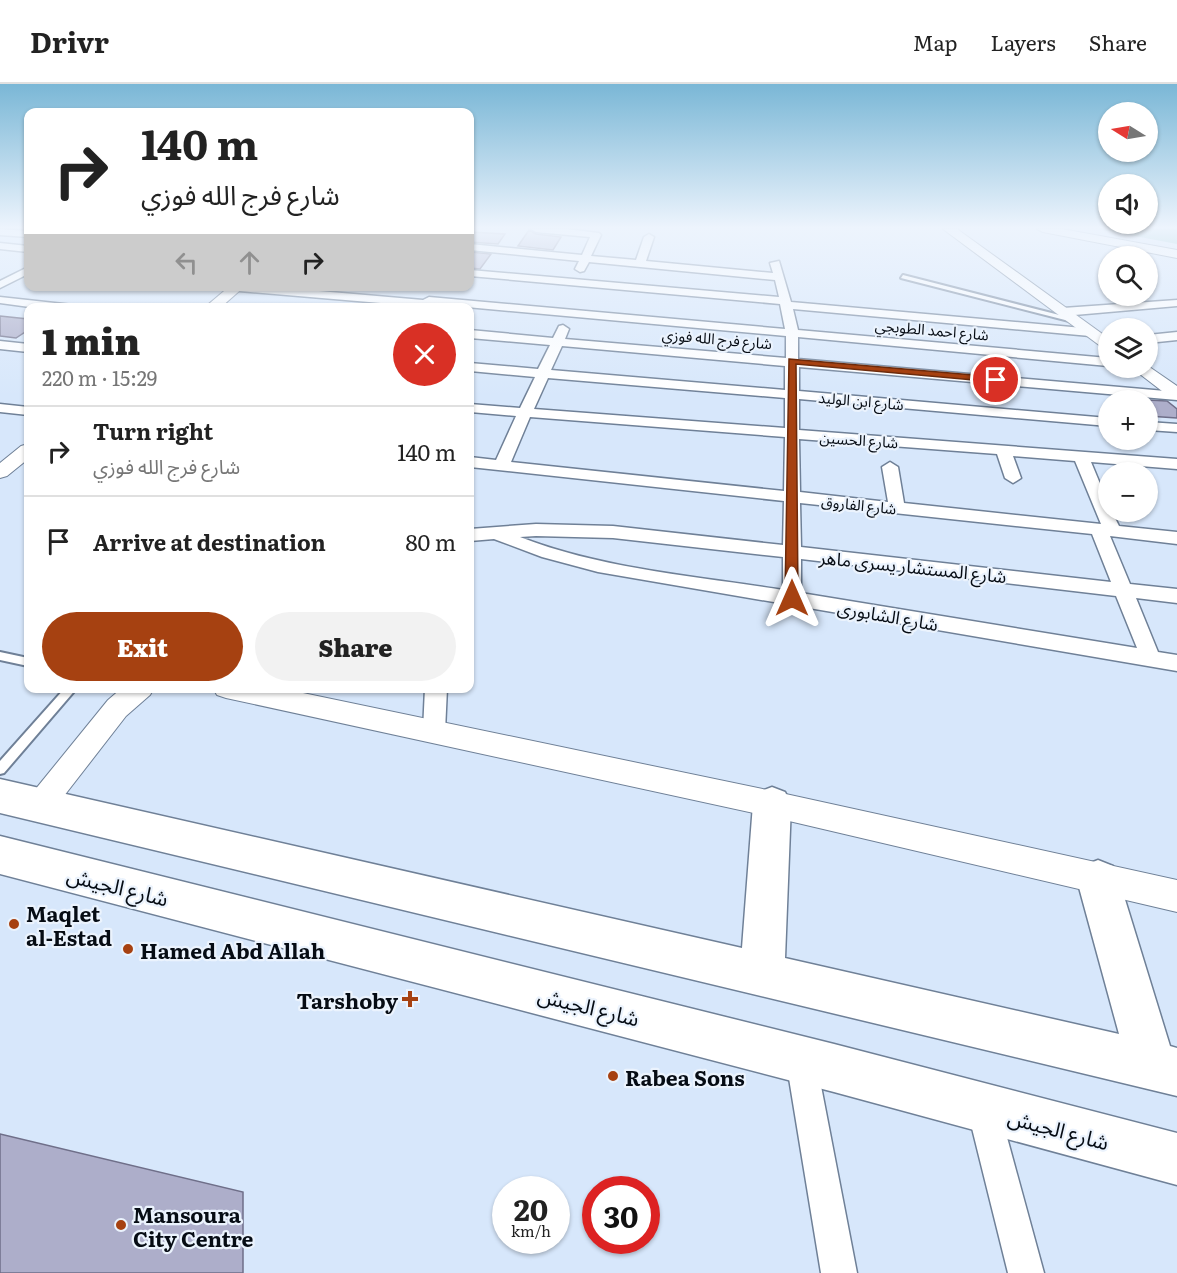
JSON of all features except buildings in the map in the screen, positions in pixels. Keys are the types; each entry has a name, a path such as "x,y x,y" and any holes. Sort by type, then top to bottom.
{"main road":[{"path":"20,801 1164,1069"},
{"path":"762,975 772,804"},
{"name":"شارع الجيش","path":"0,855 801,1060 1177,1159"},
{"path":"1098,880 1164,1069"}],"street":[{"path":"525,284 576,295 787,303 1090,332"},
{"path":"501,465 557,341 579,284"},
{"path":"782,284 792,332 792,598"},
{"path":"1025,284 1098,337"},
{"path":"218,303 233,291"},
{"name":"شارع احمد الطوبجي","path":"283,291 417,303"},
{"name":"شارع احمد الطوبجي","path":"444,303 576,295 792,332 1098,361"},
{"path":"0,300 27,303"},
{"path":"1068,316 1177,303"},
{"name":"شارع فرج الله فوزي","path":"474,334 1177,395"},
{"path":"1158,338 1177,336"},
{"path":"0,345 24,348"},
{"name":"شارع ابن الوليد","path":"474,366 1098,421"},
{"path":"1154,378 1177,395"},
{"path":"0,408 24,411"},
{"name":"شارع الحسين","path":"474,408 1177,464"},
{"path":"1158,427 1177,428"},
{"path":"1003,450 1013,478"},
{"path":"0,472 24,453"},
{"path":"1081,456 1123,590 1150,659"},
{"name":"شارع الفاروق","path":"474,462 1177,538"},
{"path":"890,467 897,508"},
{"name":"شارع المستشار يسرى ماهر","path":"474,536 545,530 613,532 1177,596"},
{"name":"شارع الشابورى","path":"497,533 526,547 570,560 1177,663"},
{"path":"20,801 135,693"},
{"path":"254,693 772,804 1177,897"},
{"path":"434,731 435,693"},
{"path":"801,1060 839,1273"},
{"path":"983,1108 1026,1273"}],"lane":[{"path":"935,284 1068,316"},
{"path":"0,656 24,661"},
{"path":"0,770 68,693"}],"place":[{"name":"Maqlet al-Estad","path":"14,924"},
{"name":"Hamed Abd Allah","path":"128,949"},
{"name":"Tarshoby","path":"410,999"},
{"name":"Rabea Sons","path":"613,1076"},
{"name":"Mansoura City Centre","path":"121,1225"}],"route":[{"path":"792,598 792,361 996,380"}]}
